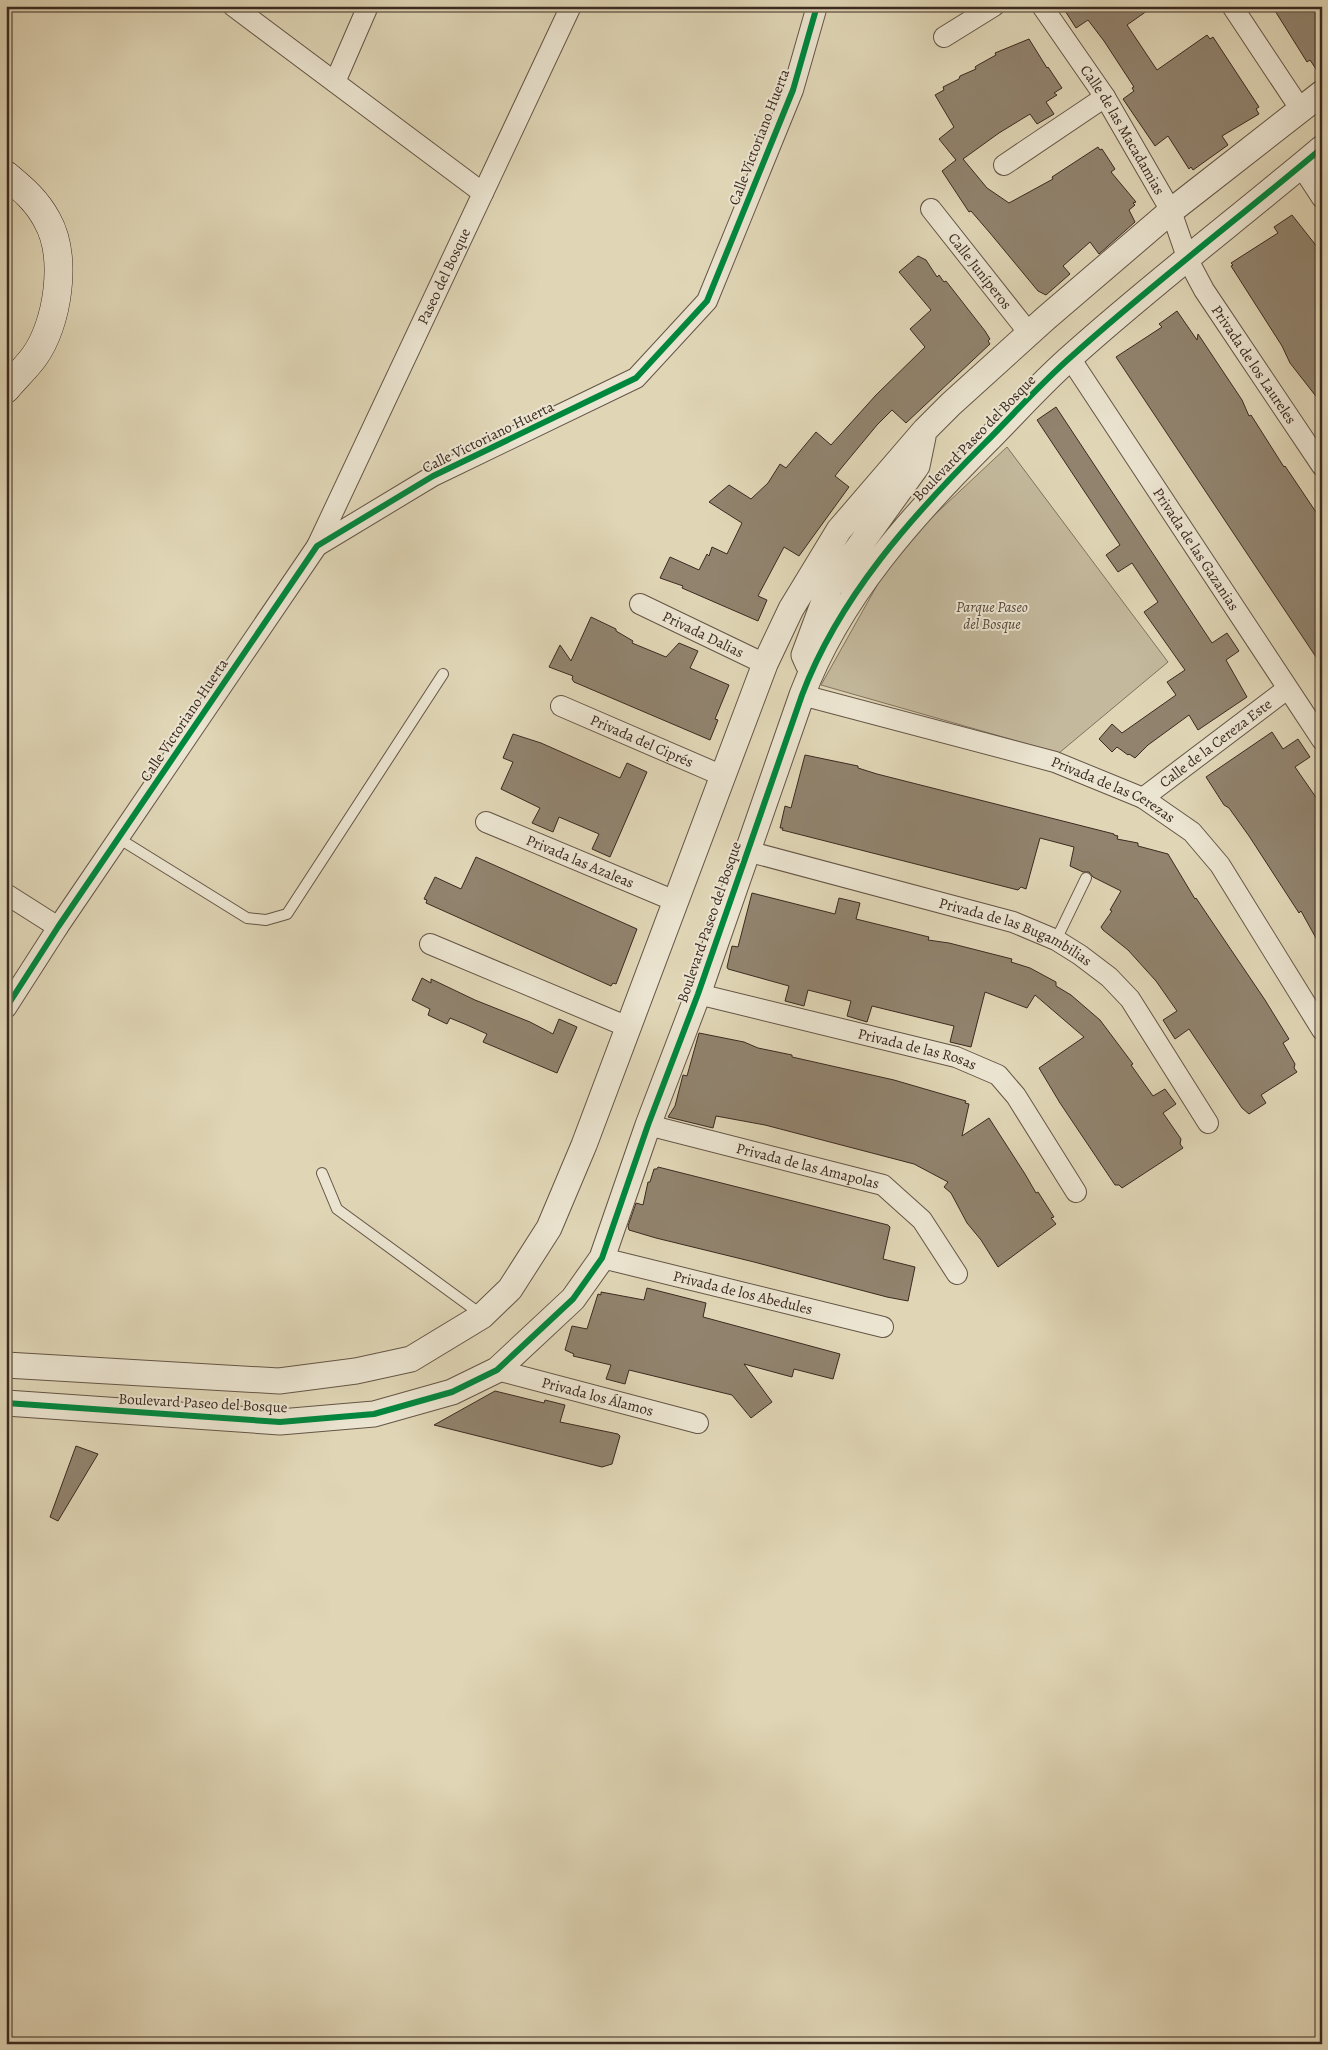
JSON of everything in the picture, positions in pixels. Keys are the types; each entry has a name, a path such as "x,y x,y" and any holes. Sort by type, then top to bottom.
{"main road":[{"path":"6,175 32,197 49,222 58,251 58,281 53,320 35,356 6,389"}],"street":[{"path":"233,6 483,193"},
{"path":"335,82 368,6"},
{"name":"Paseo del Bosque","path":"317,546 570,6"},
{"name":"Calle Victoriano Huerta","path":"6,1008 58,927 317,546 433,476 636,378 707,301 793,90 817,6"},
{"path":"944,37 994,6"},
{"name":"Calle de las Macadamias","path":"1042,6 1105,97 1170,211 1188,260"},
{"path":"1232,6 1301,110"},
{"name":"Boulevard Paseo del Bosque","path":"6,1365 280,1381 356,1371 411,1358 482,1316 510,1289 548,1228 584,1145 765,664 791,609 839,530 925,430 1029,333 1170,211 1322,93"},
{"path":"1004,165 1105,97"},
{"name":"Boulevard Paseo del Bosque","path":"6,1404 280,1422 374,1414 452,1392 497,1370 573,1298 602,1258 648,1125 698,994 802,695 811,671 837,622 884,554 946,482 1070,358 1322,148"},
{"path":"1301,166 1322,198"},
{"name":"Calle Juníperos","path":"931,209 1029,333"},
{"name":"Privada de los Laureles","path":"1188,260 1204,290 1322,466"},
{"name":"Privada de las Gazanias","path":"1070,358 1322,740"},
{"path":"811,671 804,655 829,588 917,466 925,430"},
{"name":"Privada Dalias","path":"640,604 765,664"},
{"name":"Calle de la Cereza Este","path":"1143,798 1287,688"},
{"name":"Privada de las Cerezas","path":"802,695 1055,762 1143,798 1192,832 1220,865 1322,1030"},
{"name":"Privada del Ciprés","path":"561,706 723,776"},
{"name":"Privada las Azaleas","path":"486,822 675,901"},
{"name":"Privada de las Bugambilias","path":"747,851 1013,922 1056,940 1109,977 1130,999 1208,1123"},
{"path":"6,894 58,927"},
{"path":"430,944 628,1027"},
{"name":"Privada de las Rosas","path":"698,994 956,1057 998,1075 1016,1096 1076,1192"},
{"name":"Privada de las Amapolas","path":"648,1125 883,1185 922,1220 957,1274"},
{"name":"Privada de los Abedules","path":"602,1258 883,1327"},
{"name":"Privada los Álamos","path":"497,1370 698,1423"}],"lane":[{"path":"118,838 247,918 266,920 287,914 443,674"},
{"path":"1056,940 1086,878"},
{"path":"322,1173 337,1209 482,1316"}],"green space":[{"name":"Parque Paseo del Bosque","path":"1007,447 1168,662 1059,753 821,685 897,550"}],"building":[{"path":"1062,6 1154,6 1127,25 1157,70 1207,35 1210,39 1213,37 1259,107 1256,109 1259,114 1222,136 1228,145 1193,170 1191,167 1189,169 1168,136 1155,146 1123,99 1134,91 1132,88 1134,87 1104,41 1088,20 1076,28"},
{"path":"1272,6 1322,6 1322,78 1310,60 1307,62"},
{"path":"1029,39 1062,88 1054,93 1057,95 1046,102 1054,114 1037,124 1030,114 999,133 963,159 987,188 1009,203 1053,179 1052,177 1098,147 1100,150 1102,149 1115,169 1111,172 1136,202 1133,203 1135,205 1129,210 1135,222 1099,254 1090,242 1063,266 1070,274 1046,295 1038,291 971,211 969,212 942,171 956,160 939,139 954,127 935,95 944,90 943,87 959,79 960,76 976,69 975,67 996,55 995,53"},
{"path":"1292,215 1322,256 1322,404 1290,363 1282,346 1231,266 1233,265 1231,263 1278,233 1274,227"},
{"path":"918,256 926,260 937,277 939,275 944,282 946,281 985,331 990,339 988,341 990,344 906,423 892,410 877,425 835,476 849,487 799,556 784,547 758,596 767,600 758,621 682,588 683,586 660,578 670,557 699,570 707,554 709,556 712,547 727,554 742,523 709,502 729,485 751,499 768,483 780,464 786,468 816,432 831,445 876,395 925,347 910,329 931,310 899,272"},
{"path":"1177,311 1197,340 1198,334 1242,400 1249,416 1251,415 1284,467 1322,521 1322,666 1116,357 1162,327 1159,324"},
{"path":"1056,407 1212,643 1227,633 1239,651 1226,660 1247,697 1198,730 1189,715 1148,745 1135,758 1117,747 1112,752 1099,739 1112,724 1122,733 1176,695 1167,682 1185,670 1144,612 1158,602 1132,563 1118,572 1106,555 1120,545 1037,420"},
{"path":"591,617 616,629 616,631 633,641 632,643 666,657 679,643 698,651 690,668 729,685 715,719 718,720 710,740 574,682 573,676 549,667 560,645 571,661"},
{"path":"1272,732 1283,749 1298,739 1310,757 1295,767 1322,806 1322,949 1301,911 1299,913 1249,836 1229,808 1224,805 1206,777"},
{"path":"513,734 541,743 620,778 627,763 647,772 610,857 592,849 599,834 559,817 553,832 532,823 540,808 501,789 513,762 503,758"},
{"path":"805,755 858,766 858,768 877,774 1114,834 1118,836 1117,839 1138,843 1138,846 1168,854 1195,899 1265,1000 1289,1039 1283,1043 1295,1064 1294,1068 1297,1072 1261,1095 1266,1103 1249,1114 1242,1108 1189,1029 1175,1039 1163,1020 1177,1011 1156,981 1128,950 1101,927 1112,911 1110,910 1121,891 1093,877 1089,872 1083,872 1070,866 1074,847 1040,838 1026,889 1021,887 1018,890 782,830 783,828 780,828 785,806 791,808"},
{"path":"476,857 637,929 616,984 613,983 611,986 426,903 427,900 424,899 435,877 461,889"},
{"path":"752,893 835,914 839,898 860,903 856,919 929,937 928,940 949,943 1012,959 1011,962 1030,968 1056,982 1056,986 1071,995 1100,1020 1133,1064 1131,1065 1153,1096 1165,1089 1176,1104 1163,1113 1181,1139 1180,1144 1183,1148 1122,1188 1119,1185 1115,1185 1039,1068 1084,1037 1035,995 1027,1008 985,992 971,1047 950,1042 954,1026 872,1006 867,1022 847,1016 851,1001 808,990 804,1006 785,1001 789,986 728,969 732,946 738,947"},
{"path":"422,978 431,983 431,979 553,1034 559,1019 577,1027 557,1073 483,1042 487,1034 467,1025 450,1018 447,1024 428,1015 430,1009 412,1000"},
{"path":"699,1033 744,1042 758,1048 792,1055 792,1057 894,1080 966,1101 965,1103 969,1104 962,1136 989,1118 1036,1193 1038,1192 1054,1217 1051,1218 1056,1224 998,1267 981,1240 967,1223 951,1193 944,1187 948,1182 914,1164 765,1125 716,1116 713,1128 668,1117 675,1106 683,1075 687,1076"},
{"path":"658,1167 888,1225 890,1227 883,1259 915,1267 908,1301 629,1230 628,1226 636,1203 643,1205 648,1182 650,1182 654,1169"},
{"path":"647,1288 706,1303 703,1317 840,1354 833,1379 794,1369 792,1377 744,1364 772,1402 751,1418 732,1395 629,1370 625,1384 606,1379 611,1365 573,1356 574,1354 565,1350 572,1326 587,1329 598,1294 601,1295 601,1292 644,1300"},
{"path":"495,1391 544,1403 545,1400 565,1405 560,1422 618,1434 620,1436 612,1464 602,1467 434,1425"},
{"path":"76,1446 98,1454 58,1521 50,1517"}],"cycle path":[{"path":"6,1008 58,927 317,546 433,476 636,378 707,301 793,90 817,6"},
{"path":"6,1403 280,1422 374,1414 452,1392 497,1370 573,1299 602,1258 648,1125 698,994 802,695 817,659 857,591 880,560 931,499 1049,377 1133,303 1322,148"}]}
